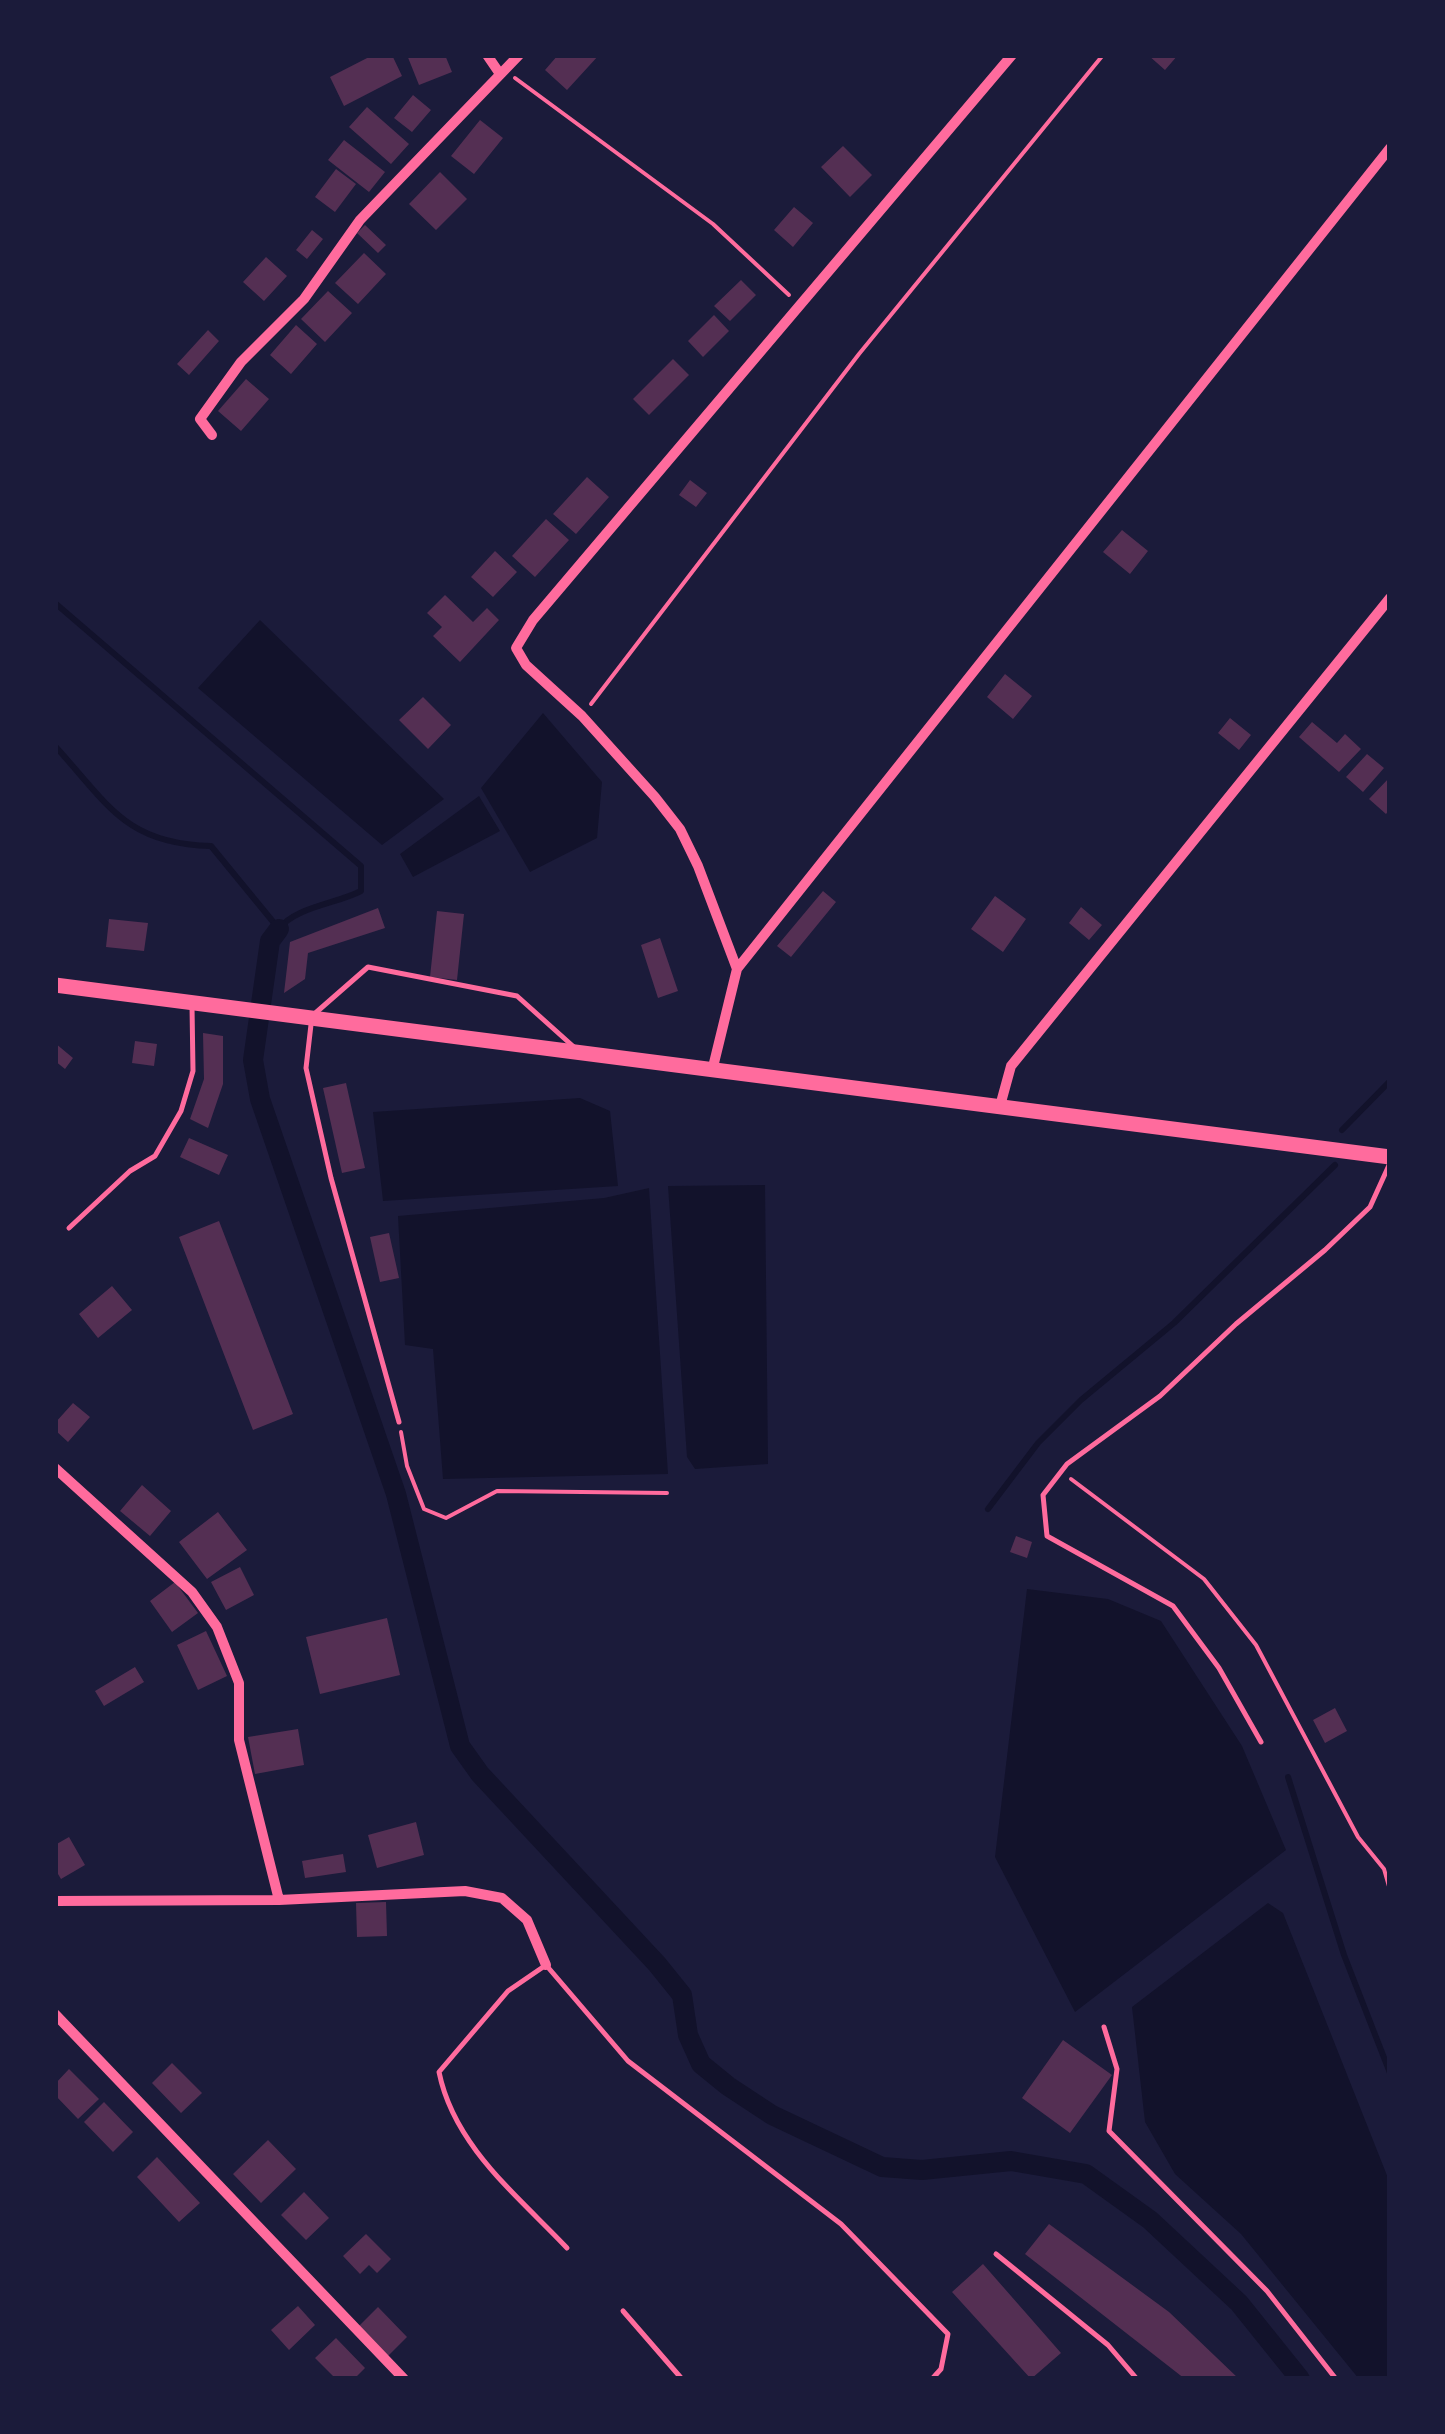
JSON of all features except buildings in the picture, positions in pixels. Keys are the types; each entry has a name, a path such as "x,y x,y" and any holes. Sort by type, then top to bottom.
{"main road":[{"path":"55,985 713,1068 1390,1160"}],"street":[{"path":"487,55 500,74"},
{"path":"212,435 200,420 241,362 304,298 360,220 520,55"},
{"path":"737,969 680,828 582,716 526,665 516,648 532,620 1012,55"},
{"path":"713,1068 737,969 1390,148"},
{"path":"1000,1106 1010,1066 1390,598"},
{"path":"55,1468 192,1592 217,1627 239,1683 239,1740 278,1900"},
{"path":"55,1901 278,1900 466,1891 502,1898 528,1920 546,1965"},
{"path":"55,2014 404,2379"}],"lane":[{"path":"400,1422 330,1178 306,1068 312,1016 368,967 517,996 581,1054"},
{"path":"69,1228 130,1170 155,1156 181,1112 193,1071 200,1004"},
{"path":"1261,1742 1219,1668 1173,1606 1046,1536 1043,1495 1061,1471 1160,1396 1370,1207 1390,1160"},
{"path":"567,2248 465,2140 444,2096 439,2072 508,1991 546,1965 628,2061 841,2224 948,2334 941,2369 932,2379"},
{"path":"1104,2026 1117,2070 1108,2131 1267,2291 1336,2379"},
{"path":"996,2254 1108,2346 1137,2379"},
{"path":"623,2311 682,2379"}],"path":[{"path":"582,716 859,354 1103,55"},
{"path":"500,74 519,79 714,224 800,304"},
{"path":"400,1422 407,1466 424,1509 446,1518 498,1491 667,1493"},
{"path":"1061,1471 1204,1579 1256,1646 1358,1837 1384,1869 1390,1890"}],"shaded area":[{"path":"260,620 444,799 382,845 198,688"},
{"path":"543,713 602,782 597,838 530,872 481,788"},
{"path":"479,796 500,831 413,877 400,854"},
{"path":"580,1098 610,1111 618,1186 383,1201 373,1112"},
{"path":"765,1185 768,1464 695,1469 687,1457 668,1186"},
{"path":"649,1188 668,1474 443,1479 433,1349 405,1345 398,1216 604,1198"},
{"path":"1027,1589 1108,1599 1161,1621 1242,1746 1286,1850 1075,2012 995,1857"},
{"path":"1268,1903 1283,1913 1390,2183 1390,2379 1359,2379 1241,2234 1175,2174 1145,2122 1132,2007"}],"waterway":[{"path":"55,603 361,866 361,891 305,911 279,929 211,846 182,844 138,829 105,803 55,746"},
{"path":"279,929 270,941 253,1060 260,1099 396,1494 460,1746 480,1774 682,1995 688,2035 701,2064 728,2086 772,2115 882,2167 922,2170 1011,2161 1086,2174 1150,2220 1239,2303 1300,2379"},
{"path":"1342,1130 1390,1081"},
{"path":"988,1509 1038,1443 1081,1400 1174,1323 1335,1165"},
{"path":"1288,1777 1344,1955 1390,2073"}]}
